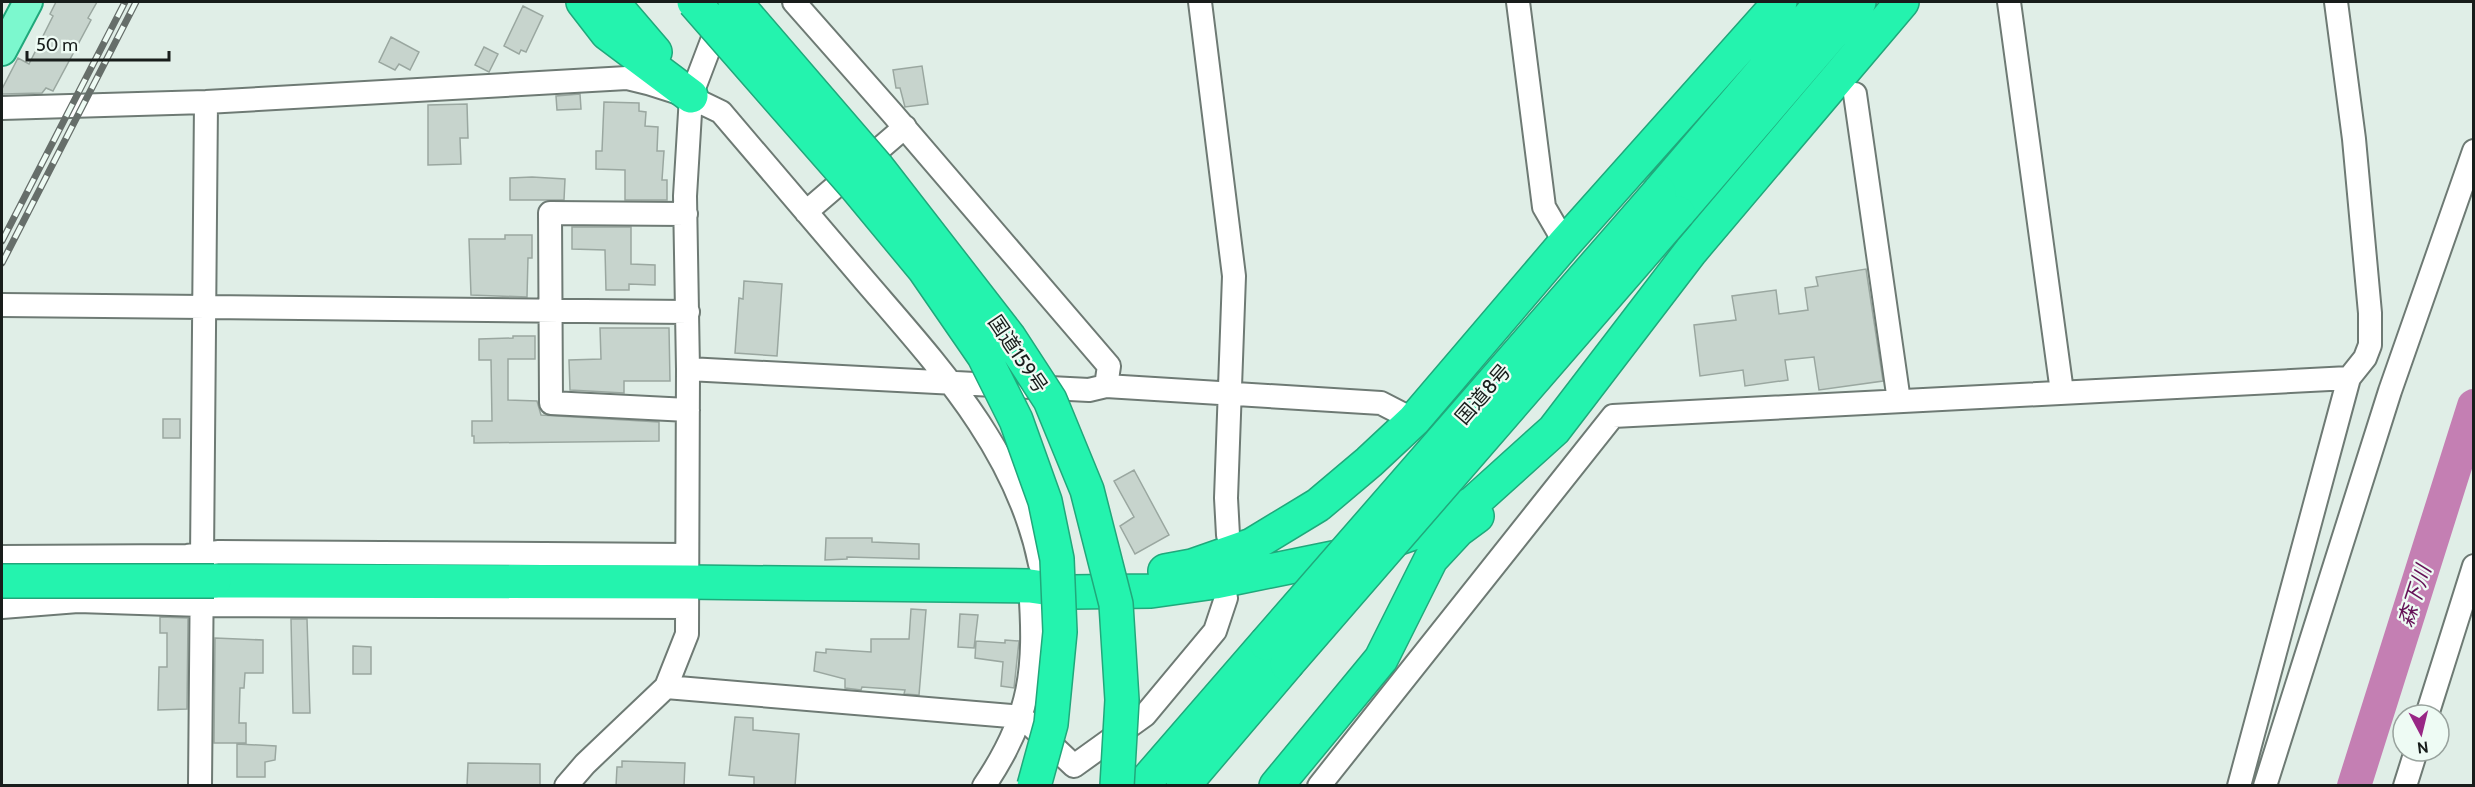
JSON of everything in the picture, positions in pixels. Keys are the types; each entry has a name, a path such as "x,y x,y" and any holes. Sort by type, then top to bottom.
{"highway":[{"path":"583,2 607,33 692,96"},
{"path":"617,2 619,10 692,96"},
{"name":"国道159号","path":"694,2 856,187 924,269 984,356 1016,420 1045,501 1057,559 1060,632 1051,724 1034,786"},
{"name":"国道159号","path":"735,2 886,177 1009,337 1050,400 1087,490 1116,604 1122,700 1117,786"},
{"path":"2,581 687,581 1035,575 1074,580 1144,576 1192,566 1252,545 1318,505 1370,462 1414,420 1565,243 1780,2"},
{"name":"国道8号","path":"1668,203 1822,2"},
{"name":"国道8号","path":"1142,786 1277,654 1668,203 1859,2"},
{"path":"1276,786 1381,659 1431,559 1458,530 1495,502 1522,477 1554,430 1691,251 1844,83 1902,2"},
{"path":"1035,575 1072,592 1151,591 1215,582 1353,554 1425,529 1473,503 1554,430"},
{"name":"国道8号","path":"1182,786 1277,654"}],"main road":[{"path":"2,51 28,2"}],"street":[{"path":"566,786 585,764 666,687 687,634 686,214 692,96 727,2"},
{"path":"794,2 1109,366 1106,386"},
{"path":"1200,2 1234,276 1226,498 1228,535"},
{"path":"1518,2 1544,207 1565,243"},
{"path":"2008,2 2062,392"},
{"path":"2240,786 2349,378 2365,358 2370,345 2370,313 2354,139 2336,2"},
{"path":"2,108 206,102 627,78 692,96 721,112 953,384 995,447 1026,510 1035,575 1032,666 1022,717 984,786"},
{"path":"1864,82 1873,142 1862,151 1850,145 1843,101 1844,83 1864,82"},
{"path":"200,786 206,580 204,307 206,102"},
{"path":"806,212 905,128"},
{"path":"1862,151 1899,401"},
{"path":"2265,786 2390,391 2474,151"},
{"path":"686,214 550,213 550,310 551,403 688,410"},
{"path":"2,305 688,312"},
{"path":"688,369 1089,390 1106,386 1382,403 1414,420"},
{"path":"1319,786 1558,481 1613,416 2349,378"},
{"path":"2,557 187,556 206,580 351,601 687,581"},
{"path":"2,607 78,601 206,580 352,560 687,581"},
{"path":"2431,703 2474,566"},
{"path":"666,687 1022,717 1074,766 1145,715 1215,631 1226,598"},
{"path":"2405,786 2412,763"}],"building":[{"path":"56,2 97,2 88,18 91,20 53,91 46,88 42,93 2,94 2,89 18,58 29,64 53,16 50,14"},
{"path":"523,6 543,16 526,52 521,50 519,54 504,46"},
{"path":"391,37 419,52 410,70 399,64 395,70 379,62"},
{"path":"484,47 498,54 489,72 475,65"},
{"path":"922,66 928,104 905,107 900,88 896,88 893,70"},
{"path":"580,94 581,109 557,110 556,96"},
{"path":"604,102 639,103 639,111 646,112 645,126 658,127 657,151 664,151 662,180 667,180 667,200 625,200 625,170 596,169 596,151 602,151"},
{"path":"467,104 468,138 460,138 461,164 428,165 428,105"},
{"path":"510,178 565,179 564,200 510,200"},
{"path":"572,227 631,227 631,264 655,265 655,285 629,284 629,290 606,290 605,250 572,249"},
{"path":"505,235 532,235 532,258 528,258 527,297 471,295 469,239 505,239"},
{"path":"1866,269 1883,381 1819,390 1814,357 1785,360 1788,380 1745,386 1743,370 1700,376 1694,325 1736,320 1732,296 1776,290 1779,314 1808,310 1805,288 1818,286 1816,277"},
{"path":"744,281 782,284 777,356 735,353 739,298 743,299"},
{"path":"600,328 669,328 670,381 624,381 624,393 570,390 569,360 601,359"},
{"path":"513,336 535,336 535,359 508,359 508,400 537,401 541,415 659,422 659,441 474,443 472,421 492,421 491,360 479,360 479,339 513,338"},
{"path":"163,419 180,419 180,438 163,438"},
{"path":"1134,470 1169,535 1135,554 1120,526 1134,517 1114,481"},
{"path":"826,538 872,538 872,542 919,544 919,559 847,557 847,559 825,560"},
{"path":"911,609 926,610 919,695 904,694 905,690 845,688 845,679 814,671 816,652 826,653 826,649 871,652 871,639 909,639"},
{"path":"960,614 978,615 974,648 958,647"},
{"path":"160,617 188,618 187,709 158,710 159,667 167,667 167,633 160,633"},
{"path":"291,619 307,619 310,713 293,713"},
{"path":"215,638 263,640 263,673 245,673 244,688 240,688 239,723 246,723 246,743 214,743"},
{"path":"1005,640 1019,641 1014,688 1001,686 1003,662 975,658 976,641 1005,643"},
{"path":"353,646 371,647 371,674 353,674"},
{"path":"735,717 753,718 753,730 799,734 795,786 754,786 754,777 729,775"},
{"path":"237,744 276,746 275,760 265,762 265,777 237,777"},
{"path":"622,761 685,763 684,786 616,786 617,767 622,767"},
{"path":"468,763 540,764 540,786 467,786"}],"waterway":[{"name":"森下川","path":"2354,786 2474,406"}],"railway":[{"path":"2,241 125,2"},
{"path":"2,263 136,2"}]}
